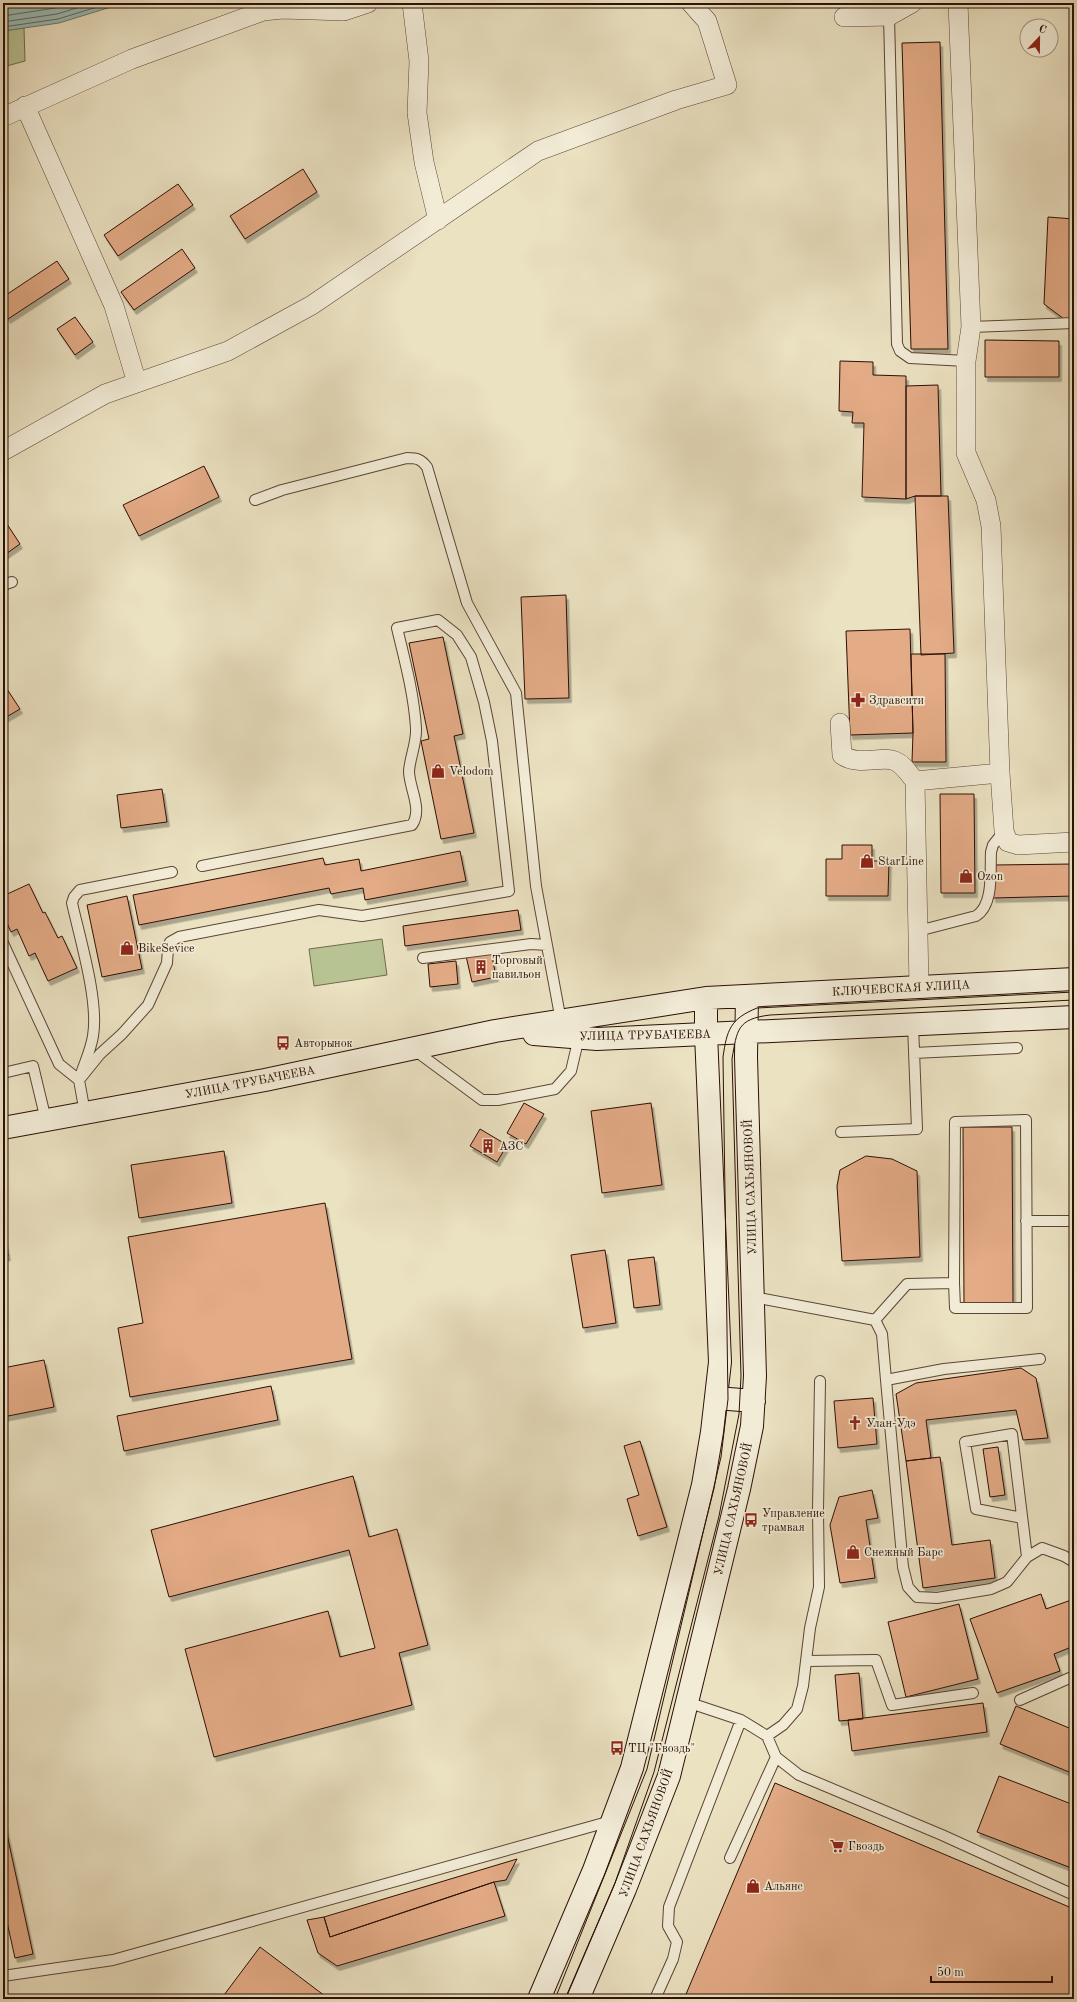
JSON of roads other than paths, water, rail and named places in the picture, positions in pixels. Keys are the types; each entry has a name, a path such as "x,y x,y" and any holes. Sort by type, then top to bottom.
{"main road":[{"name":"КЛЮЧЕВСКАЯ УЛИЦА","path":"737,996 1074,979"},
{"name":"УЛИЦА ТРУБАЧЕЕВА","path":"3,1128 265,1080 495,1031 706,998 737,996"},
{"name":"УЛИЦА САХЬЯНОВОЙ","path":"578,1999 626,1889 668,1776 739,1489 752,1426 754,1401 753,1297 746,1058 747,1033 737,996"},
{"path":"539,1999 613,1820 632,1768 703,1485 712,1432 720,1362 706,1034 706,998"},
{"path":"747,1033 1074,1017"},
{"name":"УЛИЦА ТРУБАЧЕЕВА","path":"495,1031 597,1039 747,1033"},
{"path":"716,1398 754,1401"}],"street":[{"path":"3,117 25,106 163,47 263,11 283,9 344,11 368,3"},
{"path":"412,3 419,61 417,113 424,162 438,220"},
{"path":"3,450 106,394 228,352 312,305 538,152 676,100 727,85 707,21 691,3"},
{"path":"844,17 889,16 912,3"},
{"path":"958,3 971,327 966,361 966,453 986,500 991,526 1000,773 1004,831 1008,842 1018,845 1074,842"},
{"path":"25,106 114,306 137,383"},
{"path":"840,722 842,755 849,759 894,760 904,767 915,781 919,986"},
{"path":"915,781 1000,773"}],"lane":[{"path":"889,16 897,344 900,351 910,358 966,361"},
{"path":"971,327 1074,323"},
{"path":"254,500 282,490 407,458 422,460 426,467 467,603 516,693 536,886 561,1021"},
{"path":"79,1080 100,1054 122,1034 148,1004 167,963 170,942 179,937 319,910 362,916 509,891 492,741 484,702 471,657 457,635 438,620 397,628 409,679 416,730 409,772 416,811 416,819 412,825 202,866"},
{"path":"918,931 976,916 983,912 988,903 991,852 993,845 1004,831"},
{"path":"85,1113 79,1080 93,1036 94,1013 89,979 72,903 74,897 80,890 172,872"},
{"path":"3,943 59,1064 79,1080"},
{"path":"423,958 531,944 546,945"},
{"path":"841,1132 917,1128 913,1025"},
{"path":"412,1048 482,1100 498,1100 555,1089 571,1071 579,1037"},
{"path":"914,1053 1017,1048"},
{"path":"3,1073 33,1066 46,1120"},
{"path":"1026,1120 1027,1308 955,1308 954,1283 955,1122 1026,1120"},
{"path":"1026,1221 1074,1221"},
{"path":"875,1320 907,1284 954,1283"},
{"path":"753,1297 875,1320"},
{"path":"875,1320 882,1334 903,1567 908,1587 917,1597 937,1598 991,1589 1007,1582 1027,1557 1042,1548 1064,1556 1074,1562"},
{"path":"886,1380 944,1369 1040,1359"},
{"path":"767,1736 783,1725 796,1709 803,1686 810,1628 819,1587 818,1510 820,1381"},
{"path":"1022,1518 976,1509 966,1442 1012,1434 1027,1557"},
{"path":"806,1662 876,1660 892,1705 974,1693"},
{"path":"1020,1700 1074,1676"},
{"path":"687,1702 741,1720 767,1736 776,1757 799,1774 1074,1895"},
{"path":"654,1999 673,1959 677,1942 668,1926 669,1907 741,1720"},
{"path":"730,1858 776,1757"},
{"path":"3,1976 113,1960 613,1820"}],"water":[{"path":"3,3 124,3 59,23 3,31"}],"tram line":[{"path":"555,1999 647,1769 721,1457 728,1399 723,1057 726,1040 731,1026 741,1016 757,1008 1074,992"},
{"path":"565,1999 615,1883 654,1772 719,1516 739,1414 741,1376 732,1059 735,1040 740,1028 751,1019 770,1015 1074,1000"}],"place":[{"name":"Здравсити","path":"858,700"},
{"name":"Velodom","path":"438,771"},
{"name":"StarLine","path":"867,861"},
{"name":"Ozon","path":"966,876"},
{"name":"BikeSevice","path":"127,948"},
{"name":"Торговый павильон","path":"481,967"},
{"name":"Авторынок","path":"283,1043"},
{"name":"АЗС","path":"488,1146"},
{"name":"Улан-Удэ","path":"855,1423"},
{"name":"Управление трамвая","path":"751,1520"},
{"name":"Снежный Барс","path":"853,1552"},
{"name":"ТЦ \"Гвоздь\"","path":"617,1748"},
{"name":"Гвоздь","path":"837,1846"},
{"name":"Альянс","path":"753,1886"}]}
